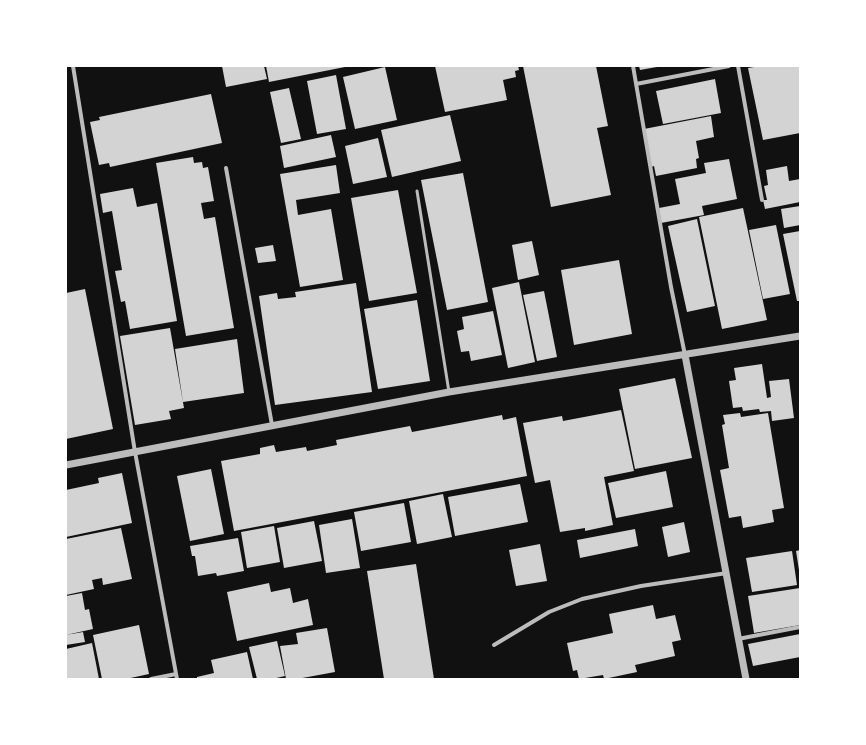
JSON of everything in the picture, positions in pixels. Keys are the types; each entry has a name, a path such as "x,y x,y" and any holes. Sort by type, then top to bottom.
{"street":[{"path":"73,66 135,452 177,679"},
{"path":"633,66 671,287 686,355 746,679"},
{"path":"636,84 729,66"},
{"path":"738,66 762,200"},
{"path":"226,168 272,425"},
{"path":"66,465 449,392 800,336"},
{"path":"494,644 549,612 582,599 641,586 726,573"},
{"path":"738,639 800,627"},
{"path":"151,679 176,674"}],"lane":[{"path":"417,191 449,392"}],"building":[{"path":"222,66 264,66 267,79 226,87"},
{"path":"266,66 345,66 345,67 269,82"},
{"path":"435,66 518,66 519,70 515,71 516,77 503,80 507,100 445,112"},
{"path":"523,66 596,66 608,126 597,128 611,195 551,207"},
{"path":"639,66 657,66 657,67 640,70"},
{"path":"760,66 800,66 800,133 763,140 748,68"},
{"path":"385,67 397,120 355,129 343,77"},
{"path":"336,75 346,129 317,134 307,81"},
{"path":"715,79 721,113 663,124 656,91"},
{"path":"289,88 301,139 281,143 270,92"},
{"path":"211,94 222,143 110,167 109,163 99,165 90,122 100,120 99,117"},
{"path":"450,115 461,161 392,177 381,130"},
{"path":"711,116 714,137 696,141 699,158 696,159 697,168 656,176 654,166 651,167 644,129"},
{"path":"331,135 336,157 284,168 280,146"},
{"path":"378,138 387,177 353,184 345,146"},
{"path":"193,157 194,163 202,162 203,168 208,167 214,201 201,203 204,219 215,217 234,328 186,336 156,163"},
{"path":"729,159 737,199 702,206 704,215 661,223 659,208 680,204 675,179 706,173 704,163"},
{"path":"336,165 340,193 296,200 298,215 331,209 343,280 300,287 280,174"},
{"path":"787,166 789,181 800,179 800,202 765,209 763,200 767,200 764,186 768,185 766,170"},
{"path":"463,173 488,302 447,310 421,180"},
{"path":"133,188 137,207 157,203 177,321 130,329 125,301 121,302 115,271 122,270 112,211 103,213 100,194"},
{"path":"398,190 417,293 369,301 351,198"},
{"path":"800,206 800,225 784,228 781,209"},
{"path":"743,208 767,320 722,329 699,217"},
{"path":"697,219 715,306 687,312 668,226"},
{"path":"776,225 790,294 763,299 749,230"},
{"path":"800,231 800,301 797,301 783,234"},
{"path":"532,241 539,275 518,280 512,245"},
{"path":"273,245 276,261 258,263 255,248"},
{"path":"619,260 632,334 574,345 561,270"},
{"path":"519,282 535,362 508,368 492,288"},
{"path":"356,283 372,392 275,405 259,296 277,293 278,299 296,297 295,292"},
{"path":"85,289 113,429 66,439 66,293"},
{"path":"544,291 557,357 537,361 523,295"},
{"path":"417,300 430,381 378,389 364,309"},
{"path":"493,311 502,355 471,361 469,351 461,352 457,331 464,329 462,317"},
{"path":"170,328 184,408 169,411 171,419 135,425 120,336"},
{"path":"237,339 244,393 183,402 175,349"},
{"path":"762,364 767,398 771,397 769,381 789,379 794,418 772,421 771,411 760,412 759,409 743,411 742,407 733,408 729,381 736,380 734,368"},
{"path":"675,378 692,458 635,469 619,389"},
{"path":"621,410 634,471 604,477 613,525 585,531 585,528 560,532 550,480 535,483 523,423 562,416 563,421"},
{"path":"740,413 741,417 768,413 784,508 772,510 774,522 743,528 741,516 729,518 720,470 729,468 722,425 725,424 723,415"},
{"path":"502,415 503,420 516,417 527,476 234,531 221,461 260,454 260,448 274,445 276,452 306,447 307,451 337,445 336,440 410,426 412,432"},
{"path":"211,469 224,534 190,541 177,476"},
{"path":"666,471 673,507 616,518 608,483"},
{"path":"122,473 132,523 66,537 66,490 99,483 98,478"},
{"path":"520,484 528,522 455,536 448,497"},
{"path":"443,494 452,537 417,544 409,501"},
{"path":"404,503 411,542 361,551 354,512"},
{"path":"352,519 360,568 326,573 319,525"},
{"path":"314,521 322,561 284,568 277,528"},
{"path":"684,522 690,552 668,557 662,527"},
{"path":"274,526 280,562 247,568 241,532"},
{"path":"121,528 132,579 103,585 102,578 92,580 94,589 66,595 66,539"},
{"path":"635,529 638,546 580,558 577,540"},
{"path":"238,538 244,571 217,576 216,573 198,576 195,556 192,556 190,546"},
{"path":"540,544 547,581 516,586 509,550"},
{"path":"800,550 800,570 799,570 796,551"},
{"path":"792,551 797,585 752,592 746,558"},
{"path":"416,564 434,679 384,679 367,571"},
{"path":"269,583 271,592 290,588 293,603 308,599 313,625 237,641 227,592"},
{"path":"800,588 800,625 754,633 748,596"},
{"path":"82,593 85,610 89,609 93,629 66,635 66,596"},
{"path":"653,605 656,619 675,615 681,640 672,642 675,656 635,665 637,672 604,679 603,675 579,679 577,670 573,671 567,643 613,633 609,614"},
{"path":"139,625 149,674 126,679 102,679 93,635"},
{"path":"327,628 335,672 297,679 286,679 280,646 298,644 296,633"},
{"path":"83,632 85,642 66,645 66,635"},
{"path":"800,634 800,657 753,666 748,644"},
{"path":"277,641 285,676 272,679 257,679 249,647"},
{"path":"92,643 99,679 66,679 66,649"},
{"path":"247,652 253,679 197,679 197,677 214,673 211,660"}]}
